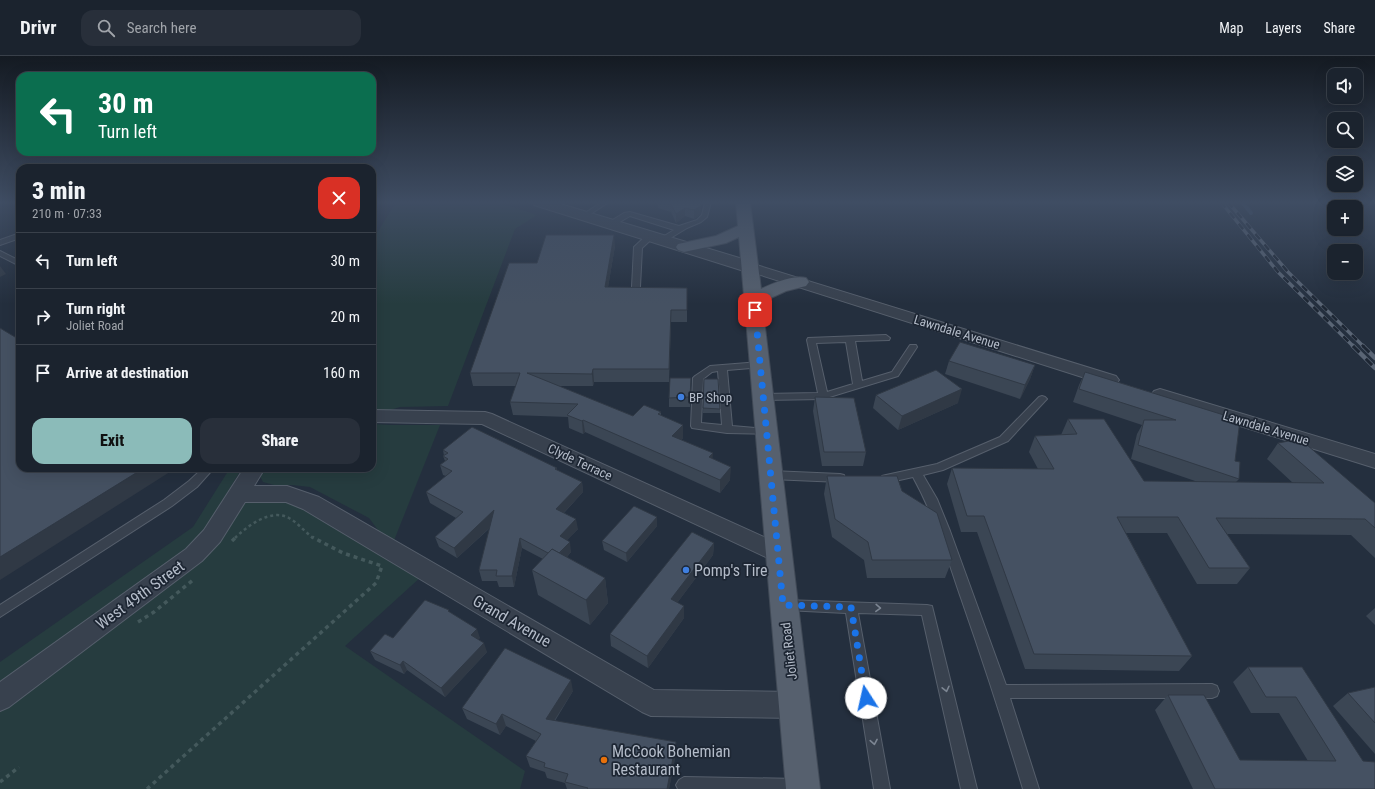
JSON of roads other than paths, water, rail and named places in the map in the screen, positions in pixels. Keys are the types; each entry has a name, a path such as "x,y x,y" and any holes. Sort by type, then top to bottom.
{"main road":[{"path":"684,247 720,240 728,236"},
{"name":"Joliet Road","path":"747,236 783,605 803,788"},
{"path":"754,299 780,287 800,282"}],"street":[{"name":"Lawndale Avenue","path":"652,236 1123,384"},
{"name":"Lawndale Avenue","path":"1146,391 1375,461"},
{"name":"Clyde Terrace","path":"376,416 486,418 778,553"},
{"name":"West 49th Street","path":"0,698 194,555 212,536 253,472"},
{"name":"Grand Avenue","path":"240,494 287,494 311,503 651,703 795,705"}],"lane":[{"path":"636,287 638,247 662,236"},
{"path":"0,243 16,237"},
{"path":"0,253 16,262"},
{"path":"823,396 811,340 886,338"},
{"path":"850,339 858,385"},
{"path":"763,398 823,396 895,374 913,347"},
{"path":"760,365 710,369 698,378 696,426 727,430 767,432"},
{"path":"722,367 727,430"},
{"path":"876,480 882,480 939,467 1004,439 1042,399"},
{"path":"0,612 168,503 193,484 205,472"},
{"path":"916,472 931,499 944,531 1001,692 1031,789"},
{"path":"771,475 850,478"},
{"path":"783,605 927,610 969,789"},
{"path":"851,607 882,789"},
{"path":"1001,692 1212,691"},
{"path":"684,785 803,788"}],"railway":[{"path":"1249,236 1278,272 1354,347"},
{"path":"1257,236 1288,272 1364,347"},
{"path":"1354,347 1375,368"},
{"path":"1364,347 1375,358"}],"place":[{"name":"BP Shop","path":"681,397"},
{"name":"Pomp's Tire","path":"686,570"},
{"name":"McCook Bohemian Restaurant","path":"604,760"}]}
